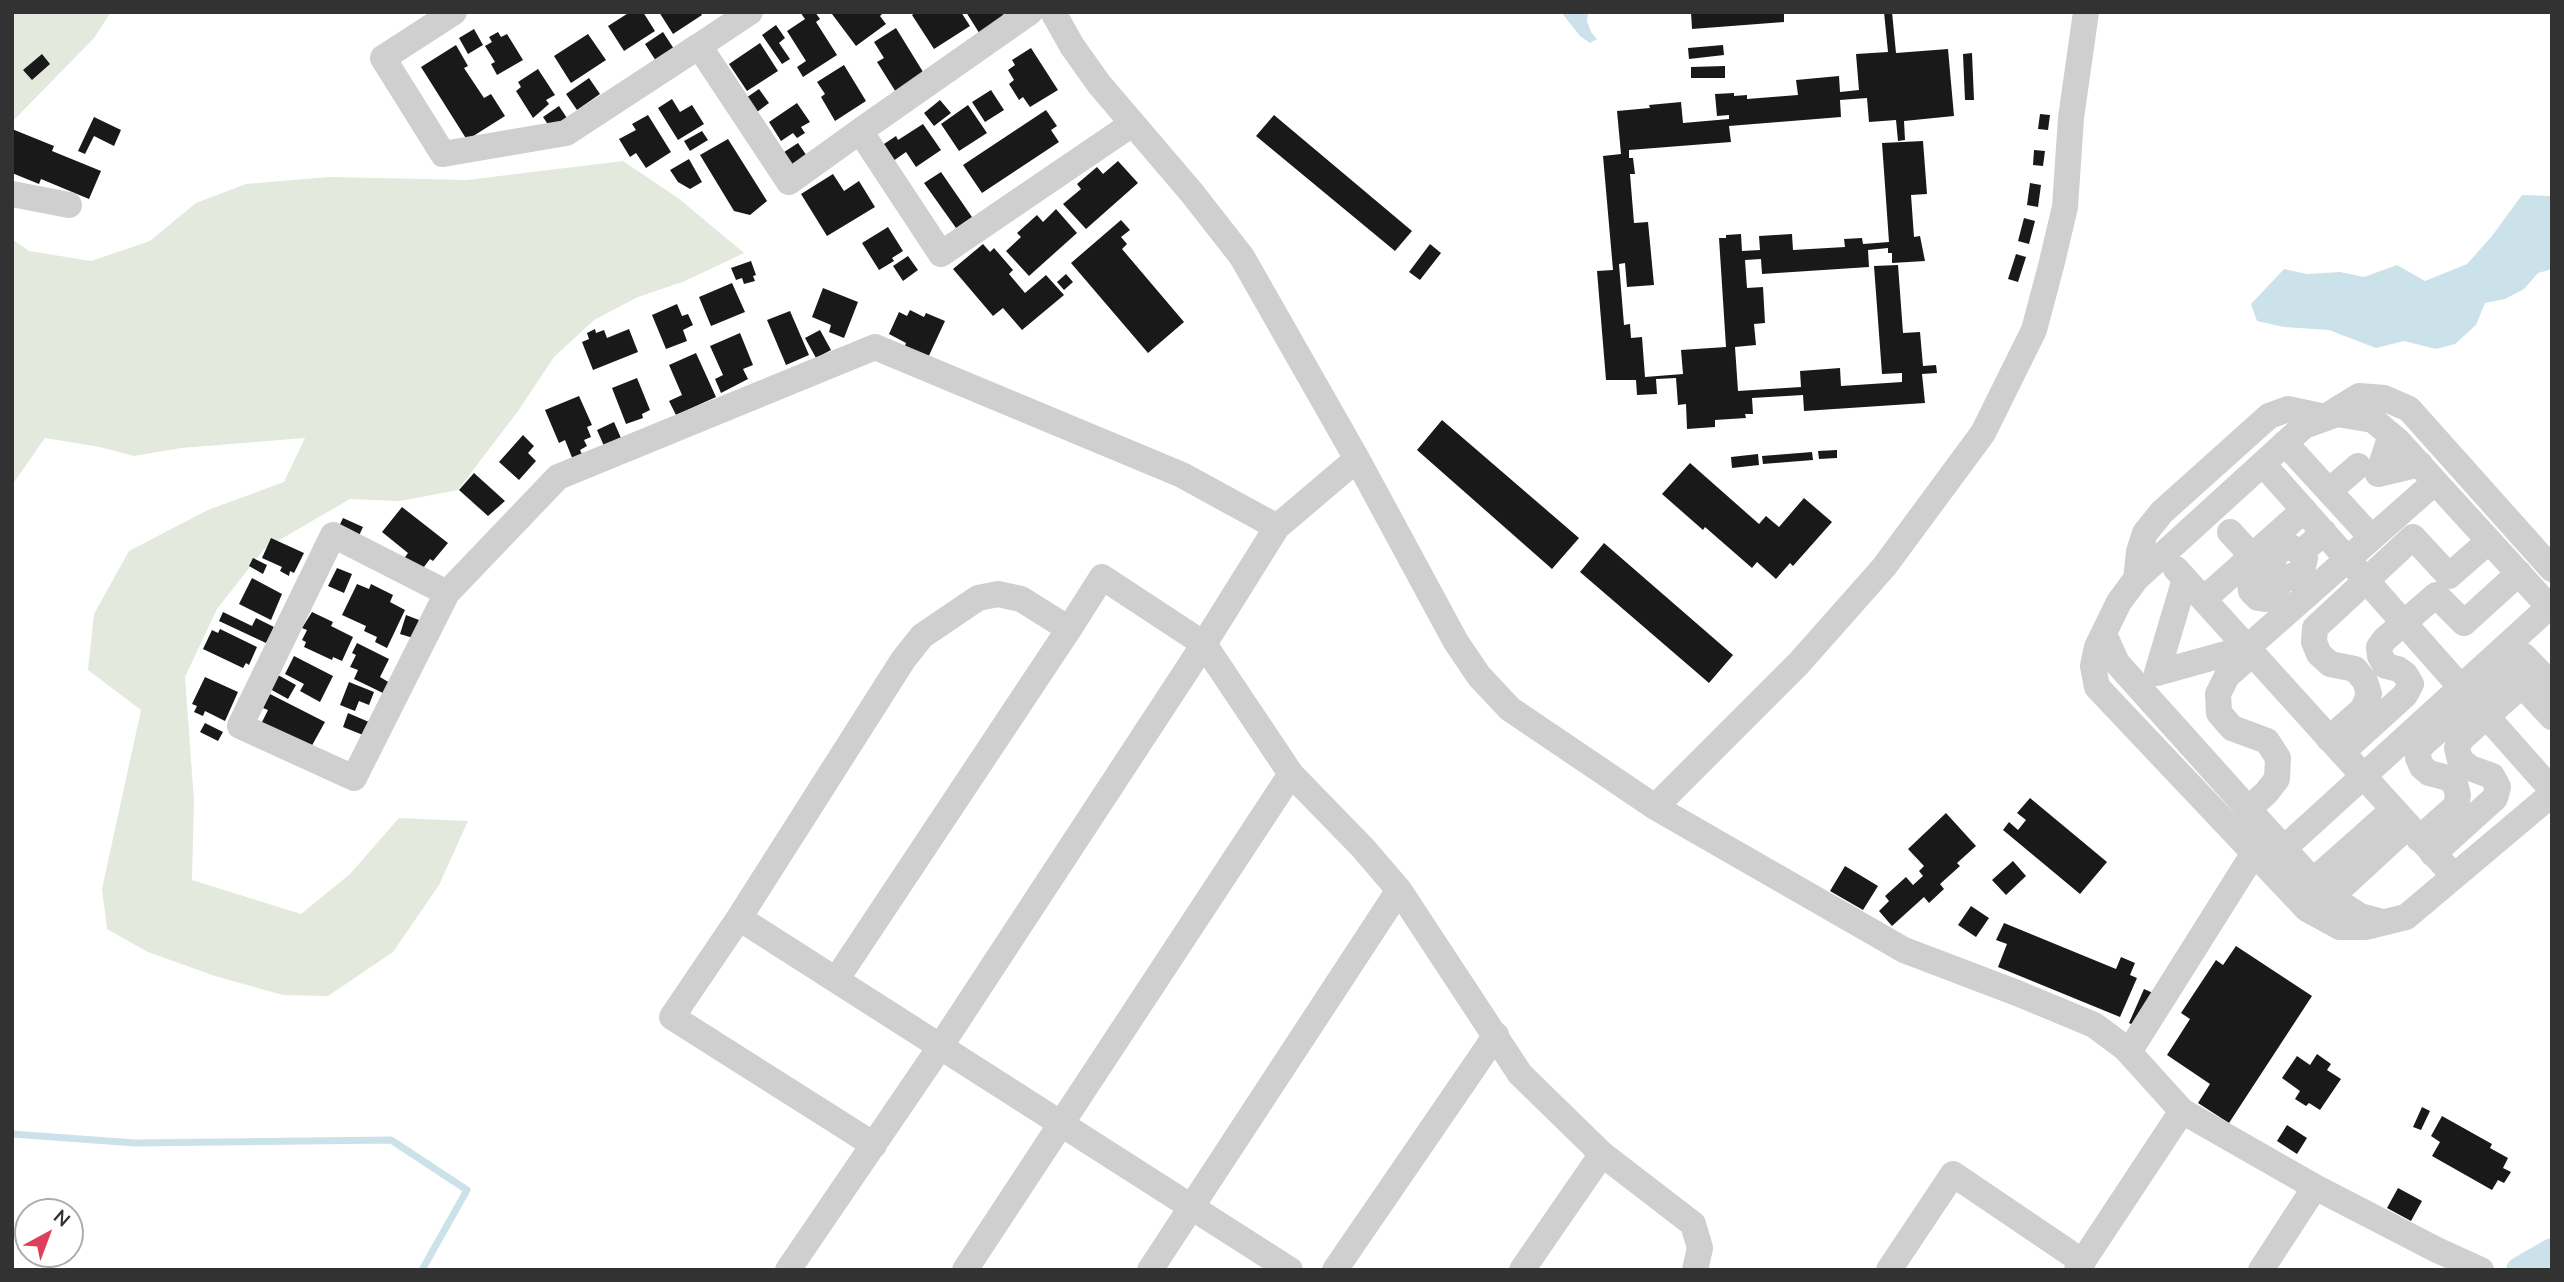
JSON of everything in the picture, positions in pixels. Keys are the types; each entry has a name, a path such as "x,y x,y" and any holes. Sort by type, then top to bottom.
{"street":[{"path":"454,12 383,58 443,154 566,133 750,12"},
{"path":"699,46 789,182 1030,12"},
{"path":"1053,12 1072,46 1099,84 1242,257 1357,459 1455,642 1479,676 1510,709 1655,807 1904,950 2094,1025 2129,1052 2182,1111 2315,1186 2430,1260 2481,1270"},
{"path":"1655,807 1799,663 1884,567 1983,433 2034,330 2057,242 2065,207 2071,118 2087,12"},
{"path":"860,131 941,254 1132,124"},
{"path":"12,194 69,205"},
{"path":"447,593 333,535 240,726 354,778 447,593 558,477 875,347 1182,475 1278,527"},
{"path":"2263,464 2552,792 2406,917 2365,927 2340,927 2307,909 2267,856 2098,687 2092,666 2097,647 2119,602 2136,579 2304,426 2325,417 2359,396 2384,398 2409,409 2552,569"},
{"path":"2136,579 2139,552 2145,533 2162,512 2269,415 2288,409 2325,417 2337,414 2373,420 2427,473 2550,608 2474,701 2457,748 2460,760 2470,768 2492,776 2498,787 2495,798 2413,832 2355,831 2322,889"},
{"path":"2391,435 2378,474 2427,473"},
{"path":"2285,443 2372,538"},
{"path":"788,1270 940,1047 1278,527 1357,459"},
{"path":"2329,491 2358,466"},
{"path":"2247,810 2277,779 2278,758 2267,741 2232,728 2219,713 2218,694 2227,676 2250,651 2372,538 2427,473"},
{"path":"2204,599 2304,510"},
{"path":"2231,532 2252,556"},
{"path":"2224,622 2255,595 2251,591 2252,577 2258,571 2266,569 2289,578 2302,571 2305,558 2301,553 2324,532"},
{"path":"2335,746 2363,709 2369,694 2365,681 2355,669 2330,664 2319,654 2314,642 2315,628 2413,537 2449,576 2489,541"},
{"path":"2163,554 2454,876"},
{"path":"2335,746 2405,695 2412,684 2406,674 2386,666 2380,656 2379,647 2404,623 2437,595 2464,623 2519,573"},
{"path":"836,980 1102,577 1204,644 1291,774 1363,848 1399,890 1520,1074 1602,1154 1693,1224 1700,1248 1695,1270"},
{"path":"2185,579 2157,673 2250,651"},
{"path":"874,1145 672,1017 739,918 903,660 922,636 978,598 998,594 1021,599 1069,628"},
{"path":"2104,634 2117,663 2247,810 2267,856 2360,916 2380,922"},
{"path":"2322,889 2372,872 2413,832 2456,806 2458,795 2455,784 2448,778 2429,773 2422,767 2418,751 2524,656 2552,685"},
{"path":"2129,1052 2267,856 2363,776 2474,701 2522,685 2552,717"},
{"path":"964,1270 1291,774"},
{"path":"1150,1270 1399,890"},
{"path":"739,918 1290,1270"},
{"path":"1335,1270 1496,1035"},
{"path":"1889,1270 1953,1174 2080,1266 2182,1111"},
{"path":"1522,1270 1602,1154"},
{"path":"2261,1270 2315,1186"}],"shaded area":[{"path":"12,12 111,12 94,38 12,122"},
{"path":"623,161 678,198 744,253 685,281 638,297 594,320 554,357 518,411 458,490 400,501 350,499 264,549 217,609 185,677 194,801 192,880 301,914 350,874 399,818 468,821 439,885 393,952 328,996 283,995 215,976 148,952 107,929 102,889 141,710 88,670 94,614 129,551 208,510 284,482 305,438 181,448 134,456 45,438 12,485 12,239 29,251 91,261 150,241 196,203 246,184 330,177 467,180"}],"water":[{"path":"1561,12 1588,12 1587,21 1597,39 1590,43 1580,36"},
{"path":"2522,195 2552,196 2552,269 2538,273 2524,289 2505,299 2485,303 2476,325 2455,344 2436,349 2404,341 2376,348 2329,330 2284,327 2257,321 2251,304 2284,269 2307,274 2340,272 2364,277 2397,265 2425,281 2467,264"}],"building":[{"path":"630,12 643,12 655,31 624,51 608,26"},
{"path":"659,12 700,12 702,15 673,34"},
{"path":"800,12 815,12 820,19 816,22 837,55 803,77 797,67 806,61 787,31 805,19"},
{"path":"884,12 880,16 886,24 856,46 832,14"},
{"path":"916,12 961,12 970,26 934,49 912,15"},
{"path":"966,12 1002,12 1007,21 983,39"},
{"path":"1691,12 1784,12 1784,22 1692,29"},
{"path":"1884,12 1892,12 1896,53 1948,49 1954,116 1904,121 1905,140 1898,141 1896,120 1869,122 1867,98 1840,100 1841,117 1729,126 1731,142 1629,150 1635,174 1630,174 1634,223 1648,222 1654,285 1627,287 1625,263 1619,264 1624,325 1630,324 1631,338 1642,337 1645,377 1683,374 1681,350 1726,347 1719,238 1741,234 1742,251 1760,250 1759,236 1792,234 1793,250 1845,247 1844,239 1862,238 1863,244 1889,242 1882,143 1923,141 1927,194 1911,195 1914,237 1920,236 1925,261 1892,263 1892,253 1888,253 1888,248 1868,250 1869,267 1762,274 1761,259 1745,260 1747,288 1763,287 1765,323 1754,324 1756,345 1735,347 1738,391 1801,387 1800,371 1840,368 1841,386 1902,382 1902,373 1882,374 1874,266 1898,265 1903,333 1920,332 1923,366 1936,365 1937,373 1922,374 1925,403 1804,411 1803,395 1752,398 1753,414 1745,414 1746,418 1715,420 1715,427 1687,429 1686,404 1678,405 1676,378 1656,379 1657,394 1637,395 1636,380 1606,380 1597,271 1613,270 1603,156 1621,154 1617,111 1681,102 1683,123 1729,119 1729,115 1717,116 1715,94 1747,95 1747,99 1798,95 1796,80 1839,76 1840,92 1859,90 1856,54 1888,52"},
{"path":"776,25 785,38 779,43 790,59 782,64 762,35"},
{"path":"896,28 928,80 899,97 877,62 884,58 874,42"},
{"path":"474,29 483,45 468,54 459,38"},
{"path":"498,32 501,37 507,34 523,60 497,75 491,64 495,62 485,46 492,42 489,37"},
{"path":"663,32 674,49 656,61 645,44"},
{"path":"588,34 606,60 571,83 554,56"},
{"path":"760,43 778,71 747,91 729,64"},
{"path":"456,45 468,66 464,68 484,98 491,94 505,116 467,140 421,67"},
{"path":"1723,45 1724,55 1689,59 1688,48"},
{"path":"1031,48 1058,90 1030,107 1023,97 1019,100 1009,84 1014,80 1008,70 1015,65 1012,60"},
{"path":"1972,53 1974,100 1965,100 1963,54"},
{"path":"42,54 50,64 32,80 23,70"},
{"path":"844,65 866,101 835,121 821,97 825,94 817,82"},
{"path":"1725,66 1725,78 1691,78 1691,67"},
{"path":"538,69 555,95 546,100 549,104 533,118 516,91 521,87 518,82"},
{"path":"589,78 600,94 577,110 566,94"},
{"path":"759,89 769,103 753,115 743,100"},
{"path":"991,90 1004,110 985,122 972,102"},
{"path":"672,99 680,112 692,105 704,124 678,140 658,108"},
{"path":"940,100 951,113 934,126 924,113"},
{"path":"797,103 810,122 801,127 805,133 797,138 793,133 781,141 769,122"},
{"path":"968,105 987,133 959,151 941,124"},
{"path":"559,106 569,121 553,132 543,117"},
{"path":"1046,110 1057,126 1051,130 1059,142 982,193 963,165"},
{"path":"2040,114 2050,115 2048,130 2038,129"},
{"path":"648,115 671,152 646,168 636,153 630,157 619,139 636,130 632,124"},
{"path":"1274,115 1412,231 1395,251 1256,136"},
{"path":"94,117 121,130 114,146 94,136 85,154 78,151"},
{"path":"923,124 941,150 916,167 906,152 886,166 875,150 896,136 898,140"},
{"path":"12,129 54,146 52,151 101,171 89,199 41,179 39,184 12,173"},
{"path":"702,131 708,140 690,151 684,141"},
{"path":"728,139 767,201 750,215 734,211 700,155"},
{"path":"798,143 809,159 788,172 778,156"},
{"path":"2034,150 2045,151 2043,166 2033,165"},
{"path":"689,159 702,182 690,189 678,182 670,170"},
{"path":"1118,161 1138,183 1086,229 1063,204 1081,189 1077,184 1097,167 1103,174"},
{"path":"941,172 972,217 956,228 924,183"},
{"path":"833,174 844,191 859,181 875,207 827,236 801,194"},
{"path":"2030,183 2041,185 2038,207 2027,205"},
{"path":"1056,209 1077,233 1029,276 1006,251 1021,237 1017,233 1037,215 1043,222"},
{"path":"2024,218 2035,221 2029,244 2018,241"},
{"path":"1121,220 1130,230 1121,237 1127,244 1122,249 1184,322 1148,353 1071,263"},
{"path":"888,227 903,251 892,258 894,261 879,270 862,243"},
{"path":"983,244 990,252 994,248 1013,270 1009,274 1025,293 1046,275 1064,295 1022,330 1003,308 993,316 953,269"},
{"path":"1430,244 1441,253 1420,280 1409,272"},
{"path":"2016,254 2026,257 2018,282 2008,279"},
{"path":"908,256 918,270 903,281 893,266"},
{"path":"751,261 756,275 753,276 755,281 744,284 742,278 736,280 731,268"},
{"path":"1066,274 1073,282 1064,290 1057,282"},
{"path":"732,283 745,312 711,326 699,297"},
{"path":"823,288 858,302 844,338 829,332 831,325 812,317"},
{"path":"677,304 682,316 688,314 693,325 683,330 687,341 666,349 652,315"},
{"path":"910,310 924,317 926,313 945,321 926,362 903,351 906,343 889,334 899,312 907,316"},
{"path":"790,311 809,355 786,365 767,320"},
{"path":"595,329 596,333 604,330 607,338 629,329 638,352 593,370 582,342 589,339 587,333"},
{"path":"820,330 831,350 816,358 805,338"},
{"path":"740,333 753,365 743,369 748,379 721,393 715,379 723,375 710,346"},
{"path":"696,353 716,397 676,415 669,401 682,395 669,365"},
{"path":"637,378 650,410 642,414 643,418 626,424 612,388"},
{"path":"579,396 592,425 587,427 591,437 584,440 587,446 580,450 583,456 573,460 565,440 559,443 545,410"},
{"path":"1442,420 1579,538 1552,569 1417,450"},
{"path":"614,422 621,438 604,446 597,430"},
{"path":"523,435 534,446 528,453 536,461 519,480 499,462"},
{"path":"1837,450 1837,458 1819,459 1818,451"},
{"path":"1812,452 1813,460 1763,464 1762,456"},
{"path":"1758,454 1759,465 1732,468 1731,457"},
{"path":"1690,463 1759,524 1766,516 1779,527 1804,498 1832,522 1793,566 1790,563 1776,579 1757,562 1752,568 1662,494"},
{"path":"474,473 505,501 488,516 459,490"},
{"path":"402,507 448,543 420,572 400,564 408,553 382,532"},
{"path":"343,518 363,527 355,544 335,535"},
{"path":"271,538 304,553 294,573 290,571 289,576 280,571 282,567 262,558"},
{"path":"1604,543 1733,655 1709,683 1580,572"},
{"path":"253,558 267,565 263,574 249,566"},
{"path":"337,568 352,574 344,593 328,586"},
{"path":"252,578 282,594 271,620 239,604"},
{"path":"357,584 369,589 371,584 393,595 390,602 405,610 387,648 375,642 377,637 364,631 366,626 342,615"},
{"path":"223,612 252,626 256,618 274,627 266,643 219,621"},
{"path":"312,612 333,622 331,626 353,637 342,661 333,657 332,660 304,647 306,642 302,640 307,630 302,628"},
{"path":"406,615 419,620 413,638 400,634"},
{"path":"220,629 257,647 249,665 246,663 243,668 203,649 212,630 218,633"},
{"path":"357,643 389,659 380,677 390,683 385,694 354,679 358,670 350,667 356,655 352,653"},
{"path":"294,656 333,676 320,702 300,691 304,684 285,674"},
{"path":"278,675 296,685 288,699 270,689"},
{"path":"205,677 238,692 225,721 205,711 203,716 194,712 197,706 192,704"},
{"path":"349,682 374,692 369,705 359,701 355,711 340,705"},
{"path":"270,694 325,722 310,749 261,724 268,710 263,708"},
{"path":"348,713 369,722 363,735 343,727"},
{"path":"205,723 223,732 218,741 200,732"},
{"path":"2030,798 2107,862 2080,894 2003,830 2009,822 2018,830 2026,820 2017,813"},
{"path":"1946,813 1976,846 1957,863 1960,866 1940,884 1944,889 1929,903 1924,897 1892,926 1879,911 1889,901 1885,896 1906,877 1913,885 1923,876 1919,871 1924,866 1908,849"},
{"path":"2013,861 2026,876 2006,895 1992,880"},
{"path":"1845,866 1878,886 1863,910 1830,891"},
{"path":"1971,906 1989,918 1976,937 1958,925"},
{"path":"2004,923 2116,969 2121,957 2135,963 2130,975 2137,978 2120,1017 1998,967 2007,944 1996,940"},
{"path":"2236,946 2312,996 2229,1123 2198,1103 2210,1084 2167,1055 2190,1019 2181,1013 2216,960 2223,965"},
{"path":"2144,989 2153,993 2137,1027 2129,1023"},
{"path":"2317,1054 2331,1064 2327,1070 2341,1079 2320,1110 2295,1099 2300,1091 2282,1078 2297,1056 2310,1065"},
{"path":"2422,1107 2430,1111 2421,1130 2413,1127"},
{"path":"2442,1116 2492,1144 2490,1148 2508,1158 2503,1168 2511,1172 2504,1183 2498,1180 2492,1190 2432,1156 2440,1142 2431,1136"},
{"path":"2287,1125 2307,1138 2297,1154 2277,1141"},
{"path":"2398,1188 2422,1201 2411,1221 2387,1208"}],"waterway":[{"path":"12,1134 135,1143 391,1140 467,1190 422,1270"},
{"path":"2519,1270 2552,1251"}]}
